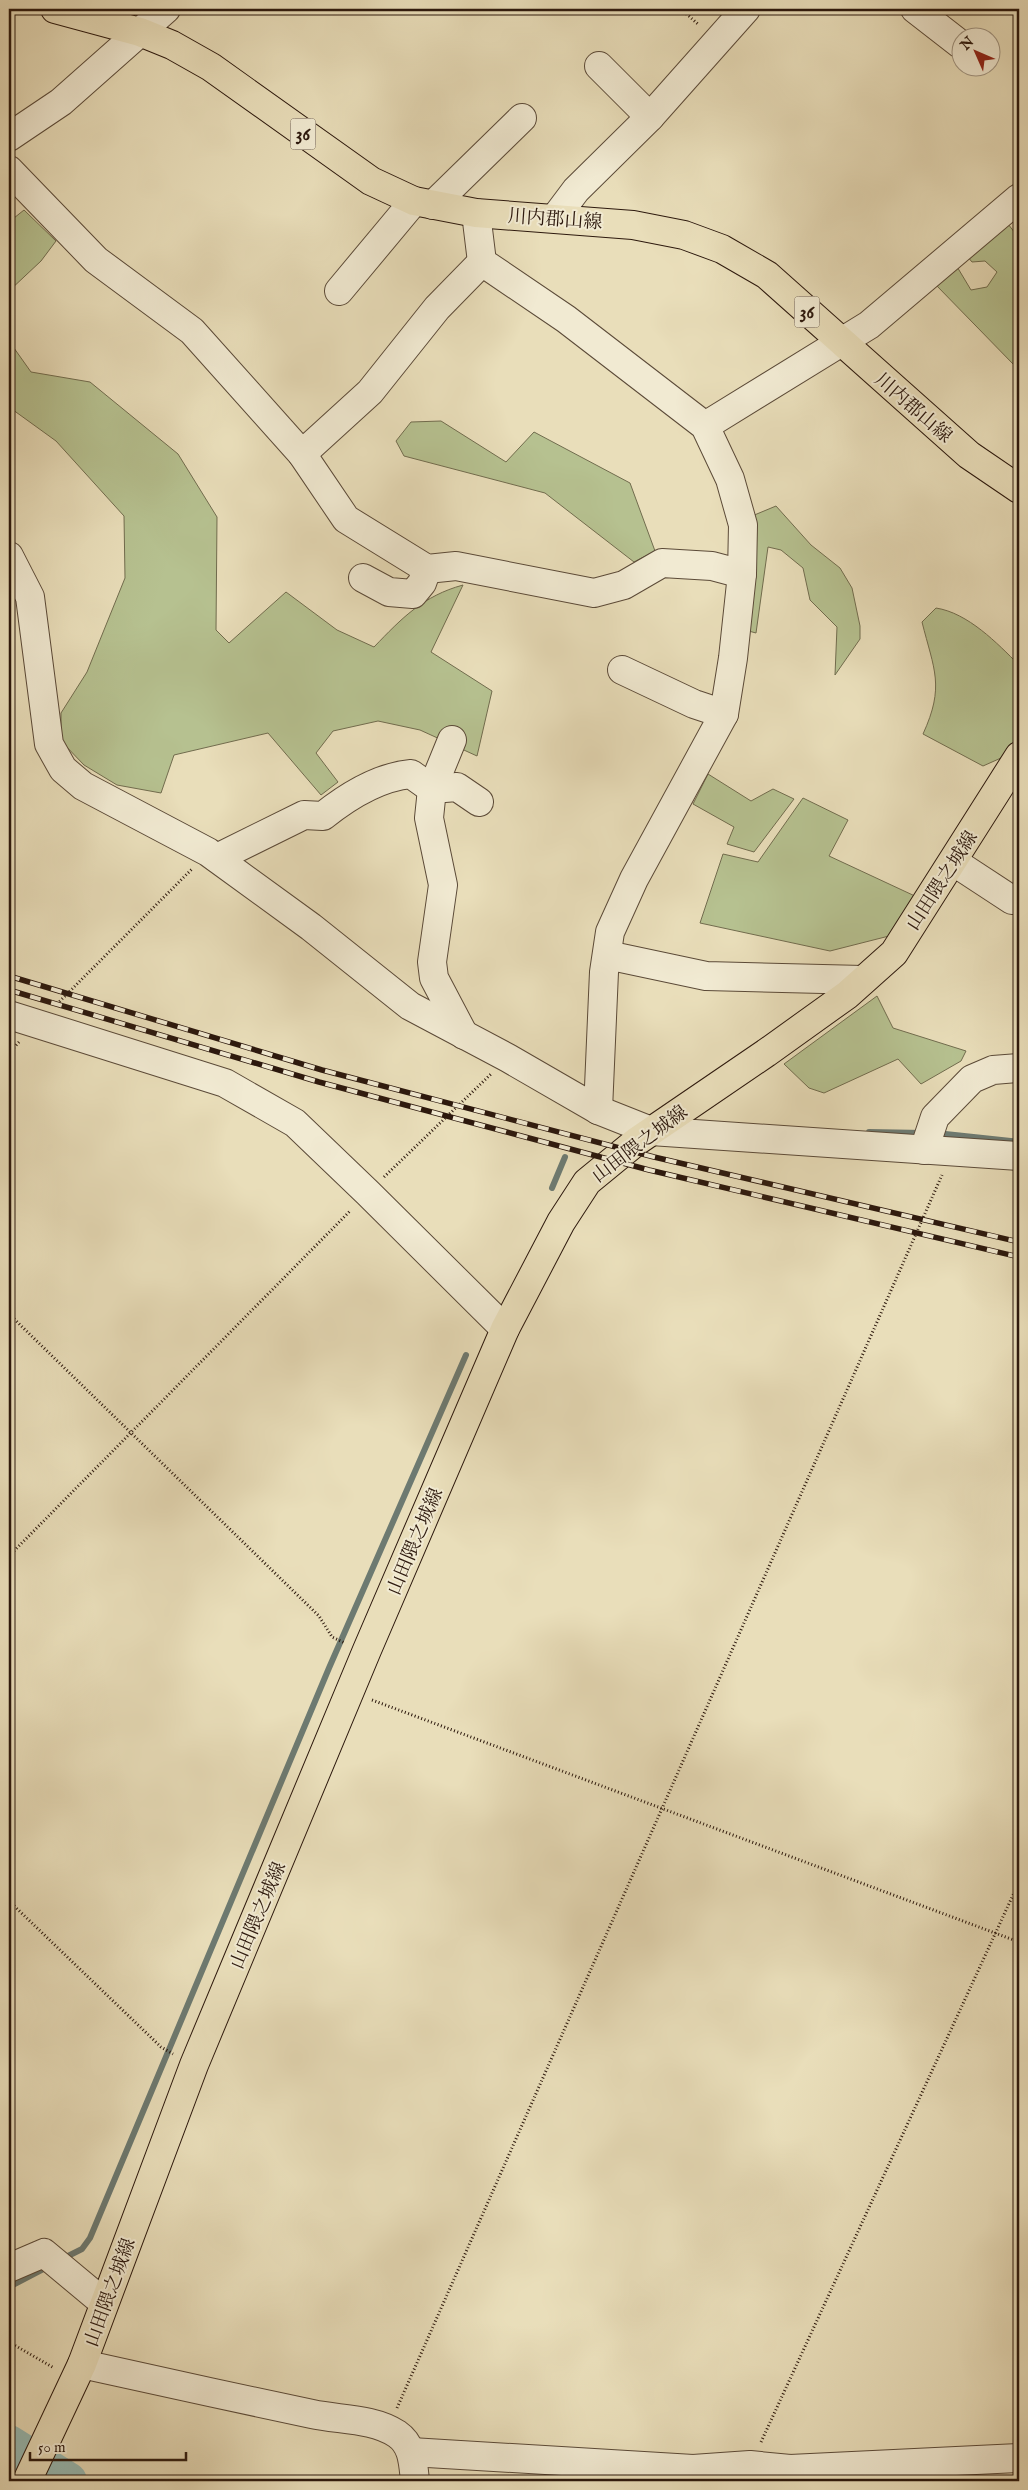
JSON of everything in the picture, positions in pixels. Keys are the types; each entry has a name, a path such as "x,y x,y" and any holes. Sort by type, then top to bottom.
{"main road":[{"name":"川内郡山線","path":"55,9 140,32 172,46 211,67 371,181 424,203 476,213 633,224 684,235 722,249 767,275 969,455 1019,489"},
{"name":"山田隈之城線","path":"27,2481 76,2377 194,2065 350,1691 505,1329 561,1222 587,1182 651,1131 766,1053 863,980 894,953 954,862 1019,756"}],"street":[{"path":"9,137 61,102 166,9"},
{"path":"555,218 576,190 650,117 746,9"},
{"path":"915,9 950,36"},
{"path":"599,66 650,117"},
{"path":"339,291 424,203 522,118"},
{"path":"9,170 96,260 192,330 302,454 346,519 427,570 456,566 594,593 624,585 662,564 712,566 742,574"},
{"path":"705,426 869,325 1019,198"},
{"path":"476,213 482,262 566,319 705,426 730,479 743,525 742,574 733,658 724,714 634,878 610,932 598,1110"},
{"path":"302,454 370,392 437,308 482,262"},
{"path":"9,556 30,597 49,744 63,769 83,786 213,855 311,927 410,1006 508,1058 598,1110 651,1131 928,1138 952,1152 1019,1156"},
{"path":"363,578 389,592 413,594 422,583 427,570"},
{"path":"622,670 694,704 724,714"},
{"path":"452,740 432,789 429,818 443,885 432,962 434,978 464,1035"},
{"path":"213,855 304,815 323,816 350,794 400,775 411,774 432,789 457,787 479,802"},
{"path":"954,862 1012,900"},
{"path":"607,955 706,976 863,980"},
{"path":"9,1015 234,1088 295,1123 505,1329"},
{"path":"928,1138 935,1117 972,1079 993,1070 1019,1068"},
{"path":"9,2268 44,2253 104,2303"},
{"path":"76,2377 371,2424 388,2430 405,2441 413,2465 693,2469 750,2465 790,2469 1019,2458"}],"path":[{"path":"9,1053 213,855"},
{"path":"9,1556 368,1193 508,1058"},
{"path":"388,2430 952,1152"},
{"path":"9,1314 129,1434 319,1616 332,1637 346,1643"},
{"path":"350,1691 1019,1942"},
{"path":"750,2465 1019,1882"},
{"path":"9,1901 161,2047 175,2055"},
{"path":"9,2342 76,2377"}],"green space":[{"path":"24,210 56,241 41,261 9,291 9,222"},
{"path":"1008,224 1019,238 1019,360 1014,365 936,285 956,265 971,290 987,287 997,272 985,261 972,262 967,256"},
{"path":"9,341 31,372 90,382 178,454 217,517 216,630 229,643 286,592 337,630 374,647 414,609 436,595 463,585 431,652 492,691 477,756 420,730 378,721 333,731 316,753 338,782 321,795 268,733 174,755 161,793 117,785 84,765 61,741 61,713 87,672 125,578 124,516 56,441 9,407"},
{"path":"441,421 506,462 534,432 630,483 655,551 634,562 545,493 404,456 396,441 411,422"},
{"path":"776,506 811,545 840,568 852,588 860,626 860,639 835,675 837,627 810,600 803,568 781,550 768,547 756,633 745,630 752,516"},
{"path":"936,608 948,611 971,622 1019,665 1019,741 1010,754 983,766 923,734 930,717 936,690 933,666 922,622"},
{"path":"708,774 751,801 773,789 794,799 754,852 727,844 734,827 693,804"},
{"path":"803,798 848,820 829,856 917,897 889,936 830,951 700,923 723,854 758,862"},
{"path":"877,996 893,1028 966,1051 961,1061 921,1084 898,1059 824,1093 809,1088 784,1064"}],"waterway":[{"path":"869,1132 924,1133"},
{"path":"936,1133 1019,1142"},
{"path":"552,1188 565,1157"},
{"path":"62,2259 82,2249 90,2238 329,1668 466,1355"},
{"path":"9,2287 49,2266"},
{"path":"9,2444 68,2481"}],"railway":[{"path":"9,976 322,1070 654,1157 1019,1242"},
{"path":"9,990 319,1082 649,1170 1019,1257"}]}
